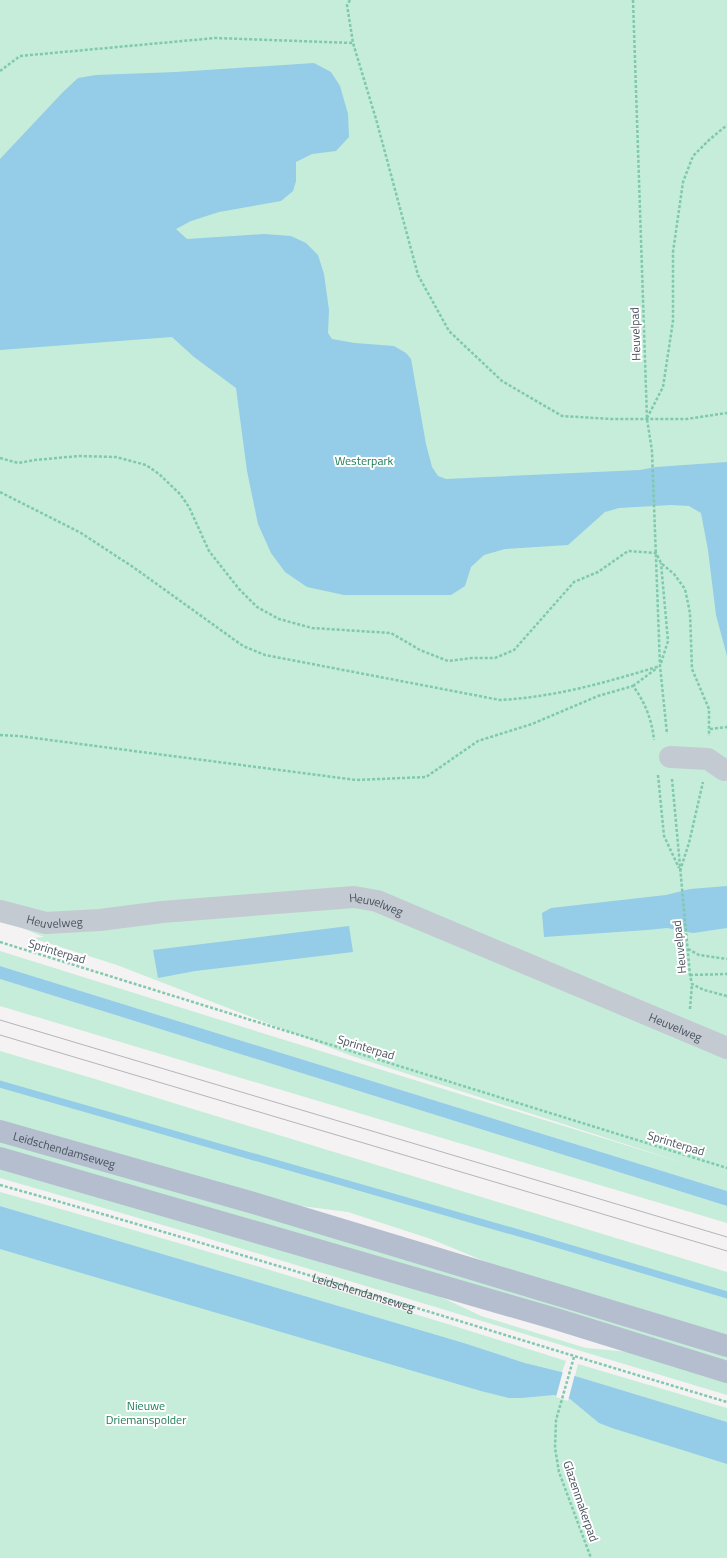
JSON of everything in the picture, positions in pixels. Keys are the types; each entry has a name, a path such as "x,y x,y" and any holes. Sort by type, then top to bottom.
{"main road":[{"name":"Leidschendamseweg","path":"0,1131 265,1206 727,1346"},
{"path":"0,1158 556,1319 727,1372"}],"street":[{"path":"661,759 716,764"},
{"name":"Heuvelweg","path":"0,911 46,923 100,920 162,912 354,898 377,902 727,1048"}],"path":[{"path":"350,0 348,5 353,43 376,119 418,275 449,331 502,381 562,416 611,419 686,419 727,413"},
{"name":"Heuvelpad","path":"633,0 647,419 652,451 660,666"},
{"path":"0,71 20,56 215,38 353,43"},
{"path":"647,419 663,387 673,321 673,252 683,182 693,156 709,140 727,126"},
{"path":"0,458 18,463 79,456 116,457 146,465 159,474 180,494 189,507 209,551 239,589 257,607 279,619 312,628 391,633 420,650 448,661 472,658 495,658 514,650 574,582 598,572 628,551 656,553 661,563 668,641 660,666 633,686 598,696 532,724 478,741 426,777 356,780 19,736 0,735"},
{"path":"0,492 81,533 133,567 243,646 265,655 500,700 528,698 589,687 660,666"},
{"path":"661,563 674,574 685,589 690,613 692,669 709,709 709,729 716,764 680,871"},
{"path":"633,686 640,696 652,725 661,759 664,836 680,871"},
{"path":"709,729 727,728"},
{"name":"Heuvelpad","path":"680,871 692,984 704,990 727,996"},
{"name":"Sprinterpad","path":"0,942 727,1168"},
{"path":"688,948 699,956 727,959"},
{"path":"690,975 727,974"},
{"name":"Leidschendamseweg","path":"0,1185 292,1269 574,1357 727,1402"},
{"name":"Glazenmakerpad","path":"574,1357 556,1420 555,1448 558,1464 591,1558"}],"green space":[{"name":"Westerpark","path":"0,0 727,0 727,1191 0,966 0,951 687,1164 352,1056 117,965 32,938 44,937 0,919"},
{"path":"0,979 727,1206 727,1223 0,1006"},
{"path":"0,1051 727,1272 727,1338 508,1271 431,1239 348,1212 278,1203 0,1124"},
{"path":"0,1138 727,1353 727,1365 0,1150"},
{"path":"0,1165 418,1286 481,1316 586,1348 630,1352 727,1380 727,1395 180,1230 0,1178"},
{"path":"0,1192 284,1274 566,1361 562,1372 525,1363 464,1343 0,1206"},
{"name":"Nieuwe Driemanspolder","path":"0,1218 727,1430 727,1558 0,1558"},
{"path":"578,1364 727,1408 727,1422 575,1376"}],"water":[{"path":"314,63 331,72 340,86 348,114 349,137 336,151 312,154 296,162 296,181 293,191 281,201 219,212 191,221 176,229 187,239 264,234 291,236 306,243 318,255 324,274 329,310 328,333 332,339 355,343 394,346 406,353 411,359 426,444 432,467 438,476 446,479 640,470 656,467 727,462 727,656 716,615 708,550 701,513 689,506 671,505 619,508 605,512 568,545 505,549 484,555 471,567 465,586 451,595 344,595 307,587 285,572 271,553 258,524 247,471 236,388 194,357 172,337 0,350 0,159 78,78 96,75 176,72"},
{"path":"727,886 727,928 693,933 667,928 544,937 542,913 551,908 666,895 690,889"},
{"path":"349,926 353,952 195,971 158,978 153,950"},
{"path":"0,966 727,1191 727,1206 0,979"},
{"path":"0,1206 727,1422 727,1464 599,1423 570,1399 554,1395 509,1398 481,1391 0,1249"}],"pier":[{"path":"563,1371 575,1374 568,1401 556,1397"}],"waterway":[{"path":"0,1084 536,1238 727,1295"}],"tram line":[{"path":"0,1020 727,1237"},
{"path":"0,1035 727,1251"}]}
